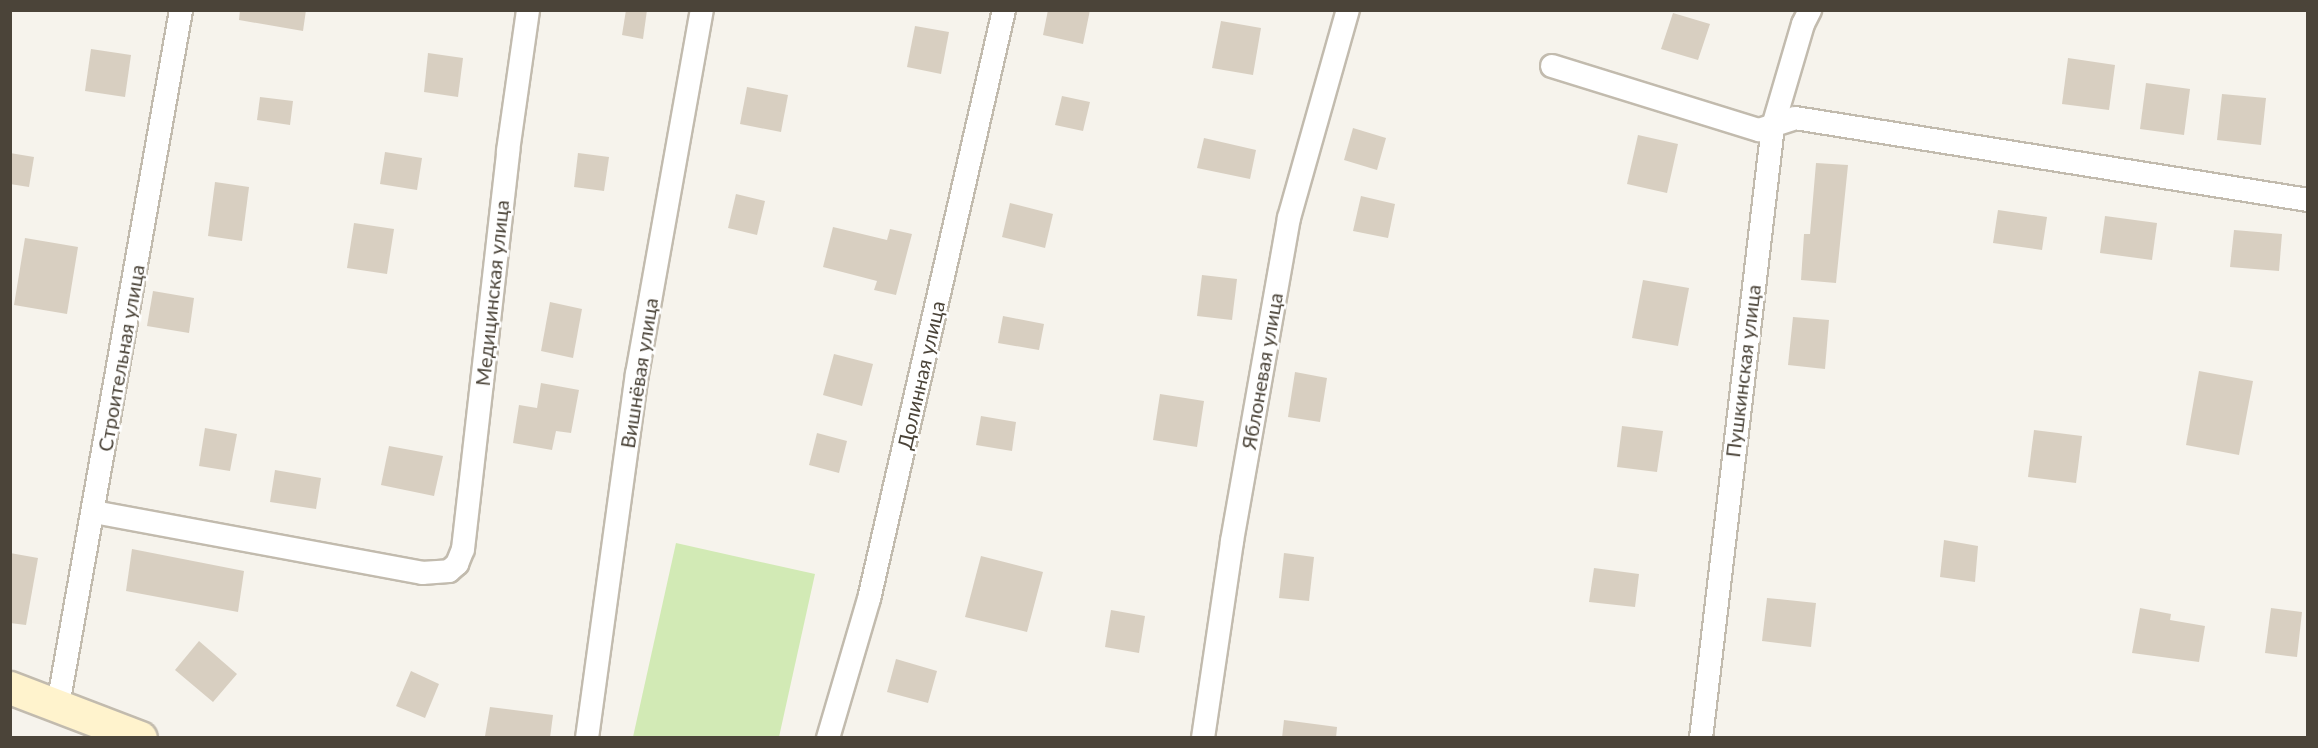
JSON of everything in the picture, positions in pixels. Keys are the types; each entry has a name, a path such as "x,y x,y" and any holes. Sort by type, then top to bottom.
{"street":[{"name":"Строительная улица","path":"58,705 94,512 181,10"},
{"name":"Медицинская улица","path":"94,512 422,573 449,571 457,564 463,549 508,151 528,10"},
{"name":"Вишнёвая улица","path":"587,738 638,374 702,10"},
{"name":"Долинная улица","path":"828,738 869,598 1004,10"},
{"name":"Яблоневая улица","path":"1203,738 1233,541 1289,218 1348,10"},
{"name":"Пушкинская улица","path":"1701,738 1773,126 1803,24 1810,10"},
{"path":"1552,66 1759,130 1795,118 2307,200"},
{"path":"10,688 141,738"}],"green space":[{"path":"676,543 815,574 779,737 633,737"}],"building":[{"path":"240,10 306,10 303,31 239,20"},
{"path":"626,10 647,10 643,39 622,35"},
{"path":"1048,10 1090,10 1083,44 1043,35"},
{"path":"1673,13 1710,24 1698,60 1661,49"},
{"path":"1221,21 1261,28 1253,75 1212,68"},
{"path":"915,26 949,32 941,74 907,67"},
{"path":"91,49 131,55 125,97 85,91"},
{"path":"428,53 463,58 458,97 424,92"},
{"path":"2068,58 2115,65 2109,110 2062,104"},
{"path":"2146,83 2190,89 2184,135 2140,129"},
{"path":"747,87 788,95 781,132 740,124"},
{"path":"2222,94 2266,98 2261,145 2217,140"},
{"path":"1062,96 1090,102 1083,131 1055,125"},
{"path":"260,97 293,101 290,125 257,120"},
{"path":"1353,128 1386,138 1377,170 1344,160"},
{"path":"1638,135 1678,144 1667,193 1627,184"},
{"path":"1204,138 1256,150 1250,179 1197,168"},
{"path":"385,152 422,158 417,190 380,184"},
{"path":"10,153 34,157 29,187 10,184"},
{"path":"578,153 609,157 604,191 574,187"},
{"path":"1816,163 1848,165 1836,283 1801,280 1804,234 1810,234"},
{"path":"215,182 249,187 242,241 208,236"},
{"path":"736,194 765,201 757,235 728,228"},
{"path":"1361,196 1395,204 1388,238 1353,231"},
{"path":"1010,203 1053,214 1045,248 1002,237"},
{"path":"1998,210 2047,217 2042,250 1993,243"},
{"path":"2105,216 2157,223 2152,260 2100,253"},
{"path":"354,223 394,229 387,274 347,268"},
{"path":"833,227 887,240 890,229 912,234 896,295 874,290 877,281 823,267"},
{"path":"2234,230 2282,234 2279,271 2230,267"},
{"path":"25,238 78,247 67,314 14,305"},
{"path":"1202,275 1237,279 1232,320 1197,316"},
{"path":"1643,280 1689,288 1678,346 1632,338"},
{"path":"153,291 194,298 189,333 147,326"},
{"path":"550,302 582,309 573,358 541,351"},
{"path":"1003,316 1044,324 1039,350 998,343"},
{"path":"1793,317 1829,320 1825,369 1788,365"},
{"path":"834,354 873,364 862,406 823,395"},
{"path":"2199,371 2253,381 2239,455 2186,445"},
{"path":"1295,372 1327,378 1320,422 1288,417"},
{"path":"541,383 579,390 571,433 556,431 552,450 513,443 519,405 537,408"},
{"path":"1160,394 1204,401 1197,447 1153,440"},
{"path":"981,416 1016,422 1012,451 976,445"},
{"path":"1622,426 1663,431 1657,472 1617,467"},
{"path":"205,428 237,434 230,471 199,466"},
{"path":"2034,430 2082,436 2076,483 2028,477"},
{"path":"817,433 847,441 839,473 809,465"},
{"path":"389,446 443,456 434,496 381,485"},
{"path":"275,470 321,478 316,509 270,502"},
{"path":"1944,540 1978,546 1975,582 1940,577"},
{"path":"132,549 244,571 238,612 126,591"},
{"path":"10,553 38,558 26,625 10,623"},
{"path":"1284,553 1314,557 1309,601 1279,598"},
{"path":"981,556 1043,572 1027,632 965,617"},
{"path":"1594,568 1639,574 1635,607 1589,602"},
{"path":"1767,598 1816,603 1811,647 1762,641"},
{"path":"2140,608 2171,614 2170,620 2205,626 2199,662 2132,653"},
{"path":"2271,608 2302,612 2297,657 2265,653"},
{"path":"1111,610 1145,616 1139,653 1105,647"},
{"path":"199,641 237,674 213,702 175,670"},
{"path":"896,659 937,671 928,703 887,692"},
{"path":"411,671 439,684 425,718 396,706"},
{"path":"490,707 553,715 550,738 485,736"},
{"path":"1284,720 1337,727 1336,738 1282,738"}]}
